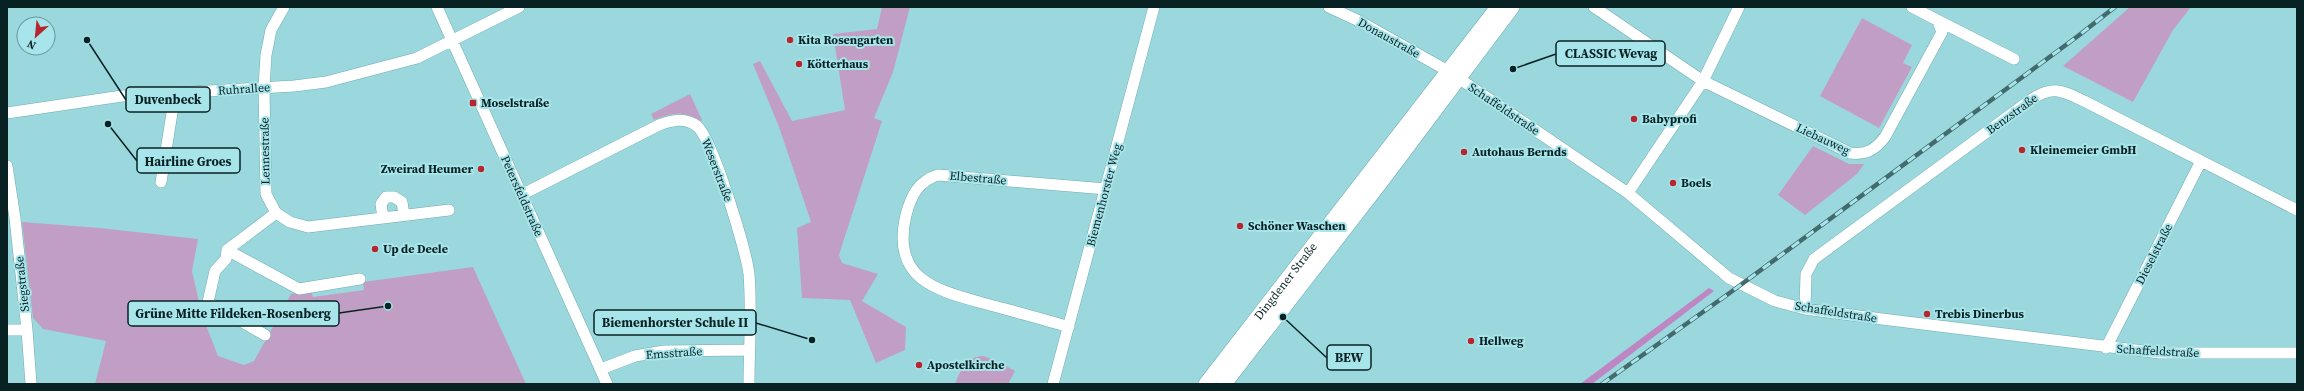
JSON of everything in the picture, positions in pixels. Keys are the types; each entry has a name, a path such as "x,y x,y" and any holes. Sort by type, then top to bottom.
{"main road":[{"name":"Dingdener Straße","path":"1224,384 1343,231 1454,75 1498,7"},
{"name":"Dingdener Straße","path":"1206,384 1381,160 1512,7"},
{"name":"Dingdener Straße","path":"1343,231 1338,224 1340,217 1371,177 1381,160"}],"street":[{"name":"Lennestraße","path":"276,213 266,194 264,87 267,48 272,30 284,7"},
{"name":"Petersfeldstraße","path":"437,7 607,384"},
{"path":"452,41 519,7"},
{"name":"Biemenhorster Weg","path":"1053,384 1154,7"},
{"name":"Donaustraße","path":"1329,7 1359,21 1454,75"},
{"name":"Liebauweg","path":"1594,7 1703,81 1850,153 1868,153 1877,147 1885,137 1940,38 1942,32 1937,20"},
{"path":"1628,193 1703,81 1739,7"},
{"path":"1912,7 2014,59"},
{"name":"Ruhrallee","path":"7,113 122,96 294,86 357,75 418,58 452,41"},
{"name":"Schaffeldstraße","path":"1454,75 1628,193 1728,278 1769,299 1805,309 2106,348 2160,353 2297,353"},
{"name":"Benzstraße","path":"1805,309 1806,274 1814,259 2041,93 2053,90 2065,92 2297,210"},
{"path":"161,182 175,94"},
{"name":"Weserstraße","path":"521,195 659,125 672,120 683,120 698,127 704,136 719,170 749,273 749,384"},
{"name":"Dieselstraße","path":"2106,348 2201,161"},
{"name":"Siegstraße","path":"7,166 15,218 30,384"},
{"name":"Elbestraße","path":"1069,327 947,293 923,281 910,265 904,248 908,208 918,187 930,178 938,175 1106,189"},
{"path":"383,218 381,204 386,197 394,197 402,202 404,215"},
{"path":"227,250 237,244 276,213 290,222 308,227 449,210"},
{"path":"227,250 299,289 360,279"},
{"path":"227,250 226,259 215,271 208,302 265,335"},
{"name":"Siegstraße","path":"7,330 26,330"},
{"name":"Emsstraße","path":"601,369 635,356 664,351 749,350"}],"shaded area":[{"path":"882,7 910,7 893,72 874,118 882,121 839,255 842,263 878,274 862,301 906,327 905,350 876,363 850,300 802,298 797,228 811,222 779,127 753,64 760,61 792,121 845,110 833,34 877,29"},
{"path":"2130,7 2191,7 2173,30 2133,102 2063,66"},
{"path":"1862,18 1912,45 1903,63 1912,67 1879,128 1820,96"},
{"path":"690,94 702,120 700,121 683,114 672,114 654,120 651,114"},
{"path":"1813,146 1849,164 1864,164 1857,174 1805,215 1778,195"},
{"path":"22,222 100,228 198,239 192,271 202,315 218,356 244,365 254,361 291,294 311,290 313,297 364,290 363,282 473,267 526,384 95,384 106,341 43,329 33,318"},
{"path":"1709,288 1714,291 1592,384 1580,384"},
{"path":"983,356 995,360 1015,371 1008,384 955,384 964,365 972,359"}],"railway":[{"path":"1602,384 1731,292 2078,36 2115,7"}],"place":[{"name":"Duvenbeck","path":"87,40"},
{"name":"Kita Rosengarten","path":"790,40"},
{"name":"Kötterhaus","path":"799,64"},
{"name":"CLASSIC Wevag","path":"1513,69"},
{"name":"Moselstraße","path":"473,103"},
{"name":"Babyprofi","path":"1634,119"},
{"name":"Hairline Groes","path":"108,124"},
{"name":"Kleinemeier GmbH","path":"2022,150"},
{"name":"Autohaus Bernds","path":"1464,152"},
{"name":"Zweirad Heumer","path":"481,169"},
{"name":"Boels","path":"1673,183"},
{"name":"Schöner Waschen","path":"1240,226"},
{"name":"Up de Deele","path":"375,249"},
{"name":"Grüne Mitte Fildeken-Rosenberg","path":"388,306"},
{"name":"Trebis Dinerbus","path":"1927,314"},
{"name":"BEW","path":"1283,317"},
{"name":"Biemenhorster Schule II","path":"812,340"},
{"name":"Hellweg","path":"1471,341"},
{"name":"Apostelkirche","path":"919,365"}]}
